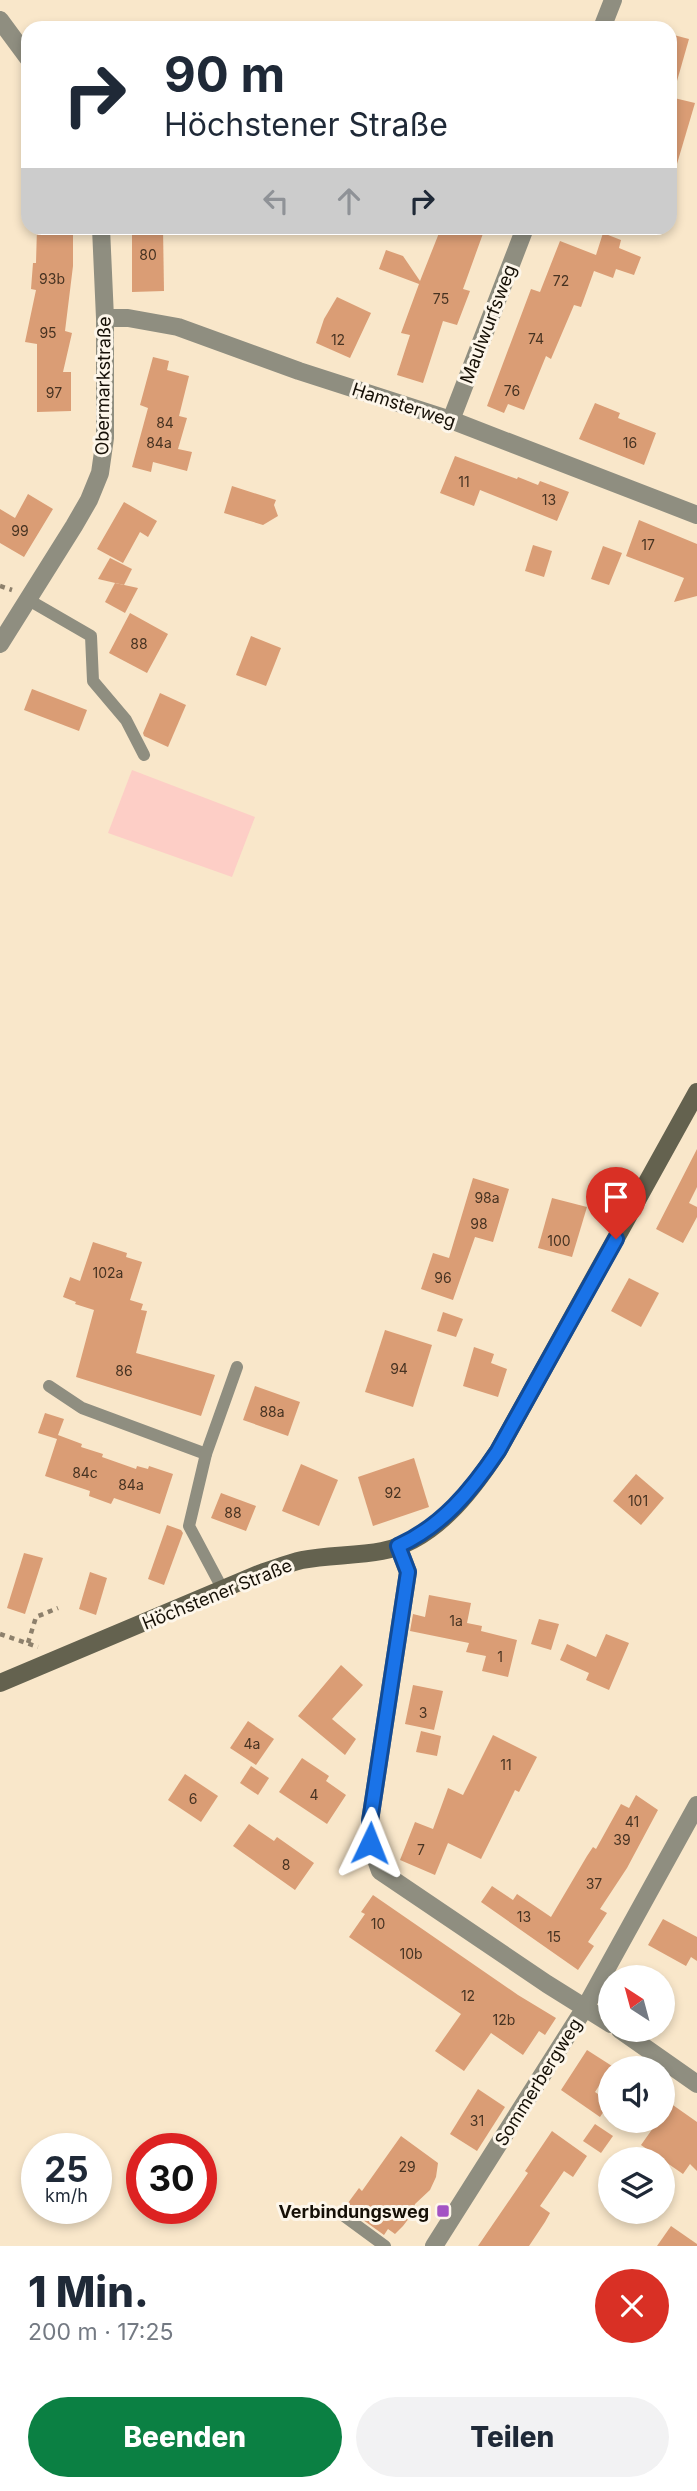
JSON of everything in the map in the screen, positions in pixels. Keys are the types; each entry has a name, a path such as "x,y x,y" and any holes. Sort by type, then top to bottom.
{"main road":[{"name":"Höchstener Straße","path":"0,1683 222,1588 301,1560 383,1551 419,1536 443,1518 471,1489 490,1462 697,1093"}],"street":[{"path":"605,21 613,0"},
{"path":"0,20 21,48"},
{"name":"Obermarkstraße","path":"0,644 79,517 100,473 105,438 105,318 101,235"},
{"name":"Maulwurfsweg","path":"451,420 522,235"},
{"name":"Hamsterweg","path":"105,318 128,318 178,327 299,371 451,420 697,515"},
{"path":"398,1546 408,1572 370,1821 370,1843 380,1871 547,1984 598,2015"},
{"name":"Sommerbergweg","path":"434,2246 586,2006 697,1805"},
{"path":"637,2042 697,2084"}],"lane":[{"path":"27,599 91,636 93,681 126,720 144,755"},
{"path":"222,1588 189,1526 206,1454 237,1367"},
{"path":"49,1386 82,1408 206,1454"},
{"path":"344,2216 385,2246"}],"path":[{"path":"28,1643 36,1617 58,1608"},
{"path":"0,1634 66,1655"}],"shaded area":[{"path":"132,770 255,817 232,877 108,833"}],"building":[{"path":"677,36 689,39 677,81"},
{"path":"677,99 695,103 677,164"},
{"path":"37,235 73,235 73,266 65,331 72,333 63,372 71,372 71,411 37,412 37,344 25,342 36,290 31,289 33,263 36,263"},
{"path":"132,235 163,235 164,291 132,292"},
{"path":"438,235 482,235 463,289 470,291 457,325 443,321 423,383 397,375 410,335 401,333 419,284 379,269 386,250 403,256 420,281"},
{"path":"602,235 608,235 621,240 619,248 641,257 634,275 616,269 613,278 594,271 581,307 574,305 551,359 546,356 524,410 508,404 504,413 487,406 531,289 540,292 560,241 596,255"},
{"path":"337,297 371,313 350,358 316,343 324,319"},
{"path":"153,357 169,361 167,370 189,376 179,416 187,418 178,449 192,452 187,471 153,462 151,472 132,467 148,408 140,405"},
{"path":"595,403 620,413 618,418 656,433 644,465 579,439"},
{"path":"455,456 517,479 518,477 538,485 540,481 569,492 557,521 480,490 474,506 440,493"},
{"path":"232,486 276,500 274,505 278,516 263,525 224,513"},
{"path":"28,494 53,509 24,557 0,543 0,509 15,518"},
{"path":"124,502 157,521 148,537 140,532 123,563 97,549"},
{"path":"639,520 697,544 697,596 674,602 684,578 626,556"},
{"path":"533,545 552,551 544,577 525,571"},
{"path":"603,546 622,553 609,585 591,579"},
{"path":"110,558 132,569 124,585 98,579"},
{"path":"115,583 138,588 125,613 105,602"},
{"path":"130,613 168,634 147,673 109,653"},
{"path":"251,636 281,648 266,686 236,675"},
{"path":"32,689 87,710 79,731 24,710"},
{"path":"160,693 186,705 168,747 144,736 143,733"},
{"path":"697,1149 697,1187 689,1203 697,1207 697,1217 683,1243 656,1229"},
{"path":"473,1178 509,1189 493,1242 475,1237 453,1300 421,1289 433,1253 449,1258"},
{"path":"552,1198 587,1207 572,1257 538,1248"},
{"path":"93,1242 127,1253 126,1257 142,1262 130,1300 143,1304 141,1310 147,1311 136,1353 215,1375 201,1416 76,1377 94,1310 63,1297 70,1277 80,1281"},
{"path":"629,1278 659,1293 641,1327 611,1311"},
{"path":"443,1312 463,1319 456,1337 437,1331"},
{"path":"385,1330 432,1345 413,1407 365,1392"},
{"path":"474,1347 494,1354 491,1363 507,1369 498,1397 463,1386"},
{"path":"255,1386 300,1402 288,1436 243,1420"},
{"path":"45,1413 64,1419 58,1435 82,1444 81,1447 136,1469 137,1466 148,1469 149,1466 173,1474 160,1514 114,1498 111,1504 89,1496 90,1491 45,1476 57,1439 38,1433"},
{"path":"414,1458 429,1507 373,1526 358,1477"},
{"path":"301,1464 338,1480 319,1526 282,1511"},
{"path":"636,1474 664,1498 641,1525 613,1501"},
{"path":"221,1493 256,1506 246,1531 211,1518"},
{"path":"167,1525 183,1533 164,1585 148,1579"},
{"path":"24,1553 43,1558 25,1614 7,1608"},
{"path":"90,1572 107,1578 96,1615 79,1609"},
{"path":"429,1595 471,1603 467,1623 482,1626 481,1631 517,1640 508,1677 482,1671 486,1656 466,1652 469,1643 410,1631 413,1614 425,1617"},
{"path":"539,1619 559,1624 551,1650 531,1644"},
{"path":"606,1634 629,1643 609,1690 586,1680 589,1673 560,1660 567,1644 596,1657"},
{"path":"341,1665 363,1685 332,1719 356,1739 345,1755 298,1716"},
{"path":"413,1685 443,1691 434,1730 405,1724"},
{"path":"248,1721 274,1739 256,1765 230,1748"},
{"path":"421,1731 441,1736 437,1756 416,1752"},
{"path":"493,1735 537,1757 519,1792 515,1790 481,1859 448,1843 435,1875 400,1860 415,1822 433,1829 448,1788 463,1795"},
{"path":"302,1758 329,1776 326,1781 346,1795 327,1824 279,1792"},
{"path":"251,1766 269,1778 258,1795 240,1783"},
{"path":"185,1774 218,1796 201,1822 168,1800"},
{"path":"636,1795 658,1810 627,1868 600,1909 607,1913 588,1942 594,1946 578,1970 481,1902 492,1886 513,1900 517,1894 551,1917 587,1856 593,1847 596,1849 621,1804 629,1808"},
{"path":"249,1824 274,1841 277,1837 314,1863 295,1890 233,1846"},
{"path":"373,1895 518,1995 556,2018 545,2035 539,2031 523,2055 491,2033 464,2071 435,2051 461,2014 349,1937 365,1914 361,1912"},
{"path":"663,1919 697,1937 697,1961 691,1957 686,1966 648,1945"},
{"path":"587,2050 598,2057 598,2087 595,2092 598,2094 598,2116 561,2090"},
{"path":"478,2089 505,2107 477,2151 450,2134"},
{"path":"675,2107 697,2122 697,2171 690,2164 683,2174 675,2168 675,2147 641,2145 650,2133 675,2133"},
{"path":"595,2124 598,2126 598,2133 613,2136 605,2147 598,2147 598,2151 583,2141"},
{"path":"552,2131 587,2156 573,2177 564,2171 540,2206 550,2213 545,2222 529,2246 478,2246 528,2173 525,2171"},
{"path":"401,2136 438,2163 436,2177 430,2190 415,2204 412,2214 403,2226 395,2234 388,2229 384,2235 345,2207 359,2188 362,2191"},
{"path":"671,2226 697,2244 697,2246 657,2246"}],"place":[{"name":"Verbindungsweg","path":"443,2211"}],"route":[{"path":"370,1843 370,1821 408,1572 398,1546 419,1536 443,1518 482,1474 498,1451 616,1239"}]}
